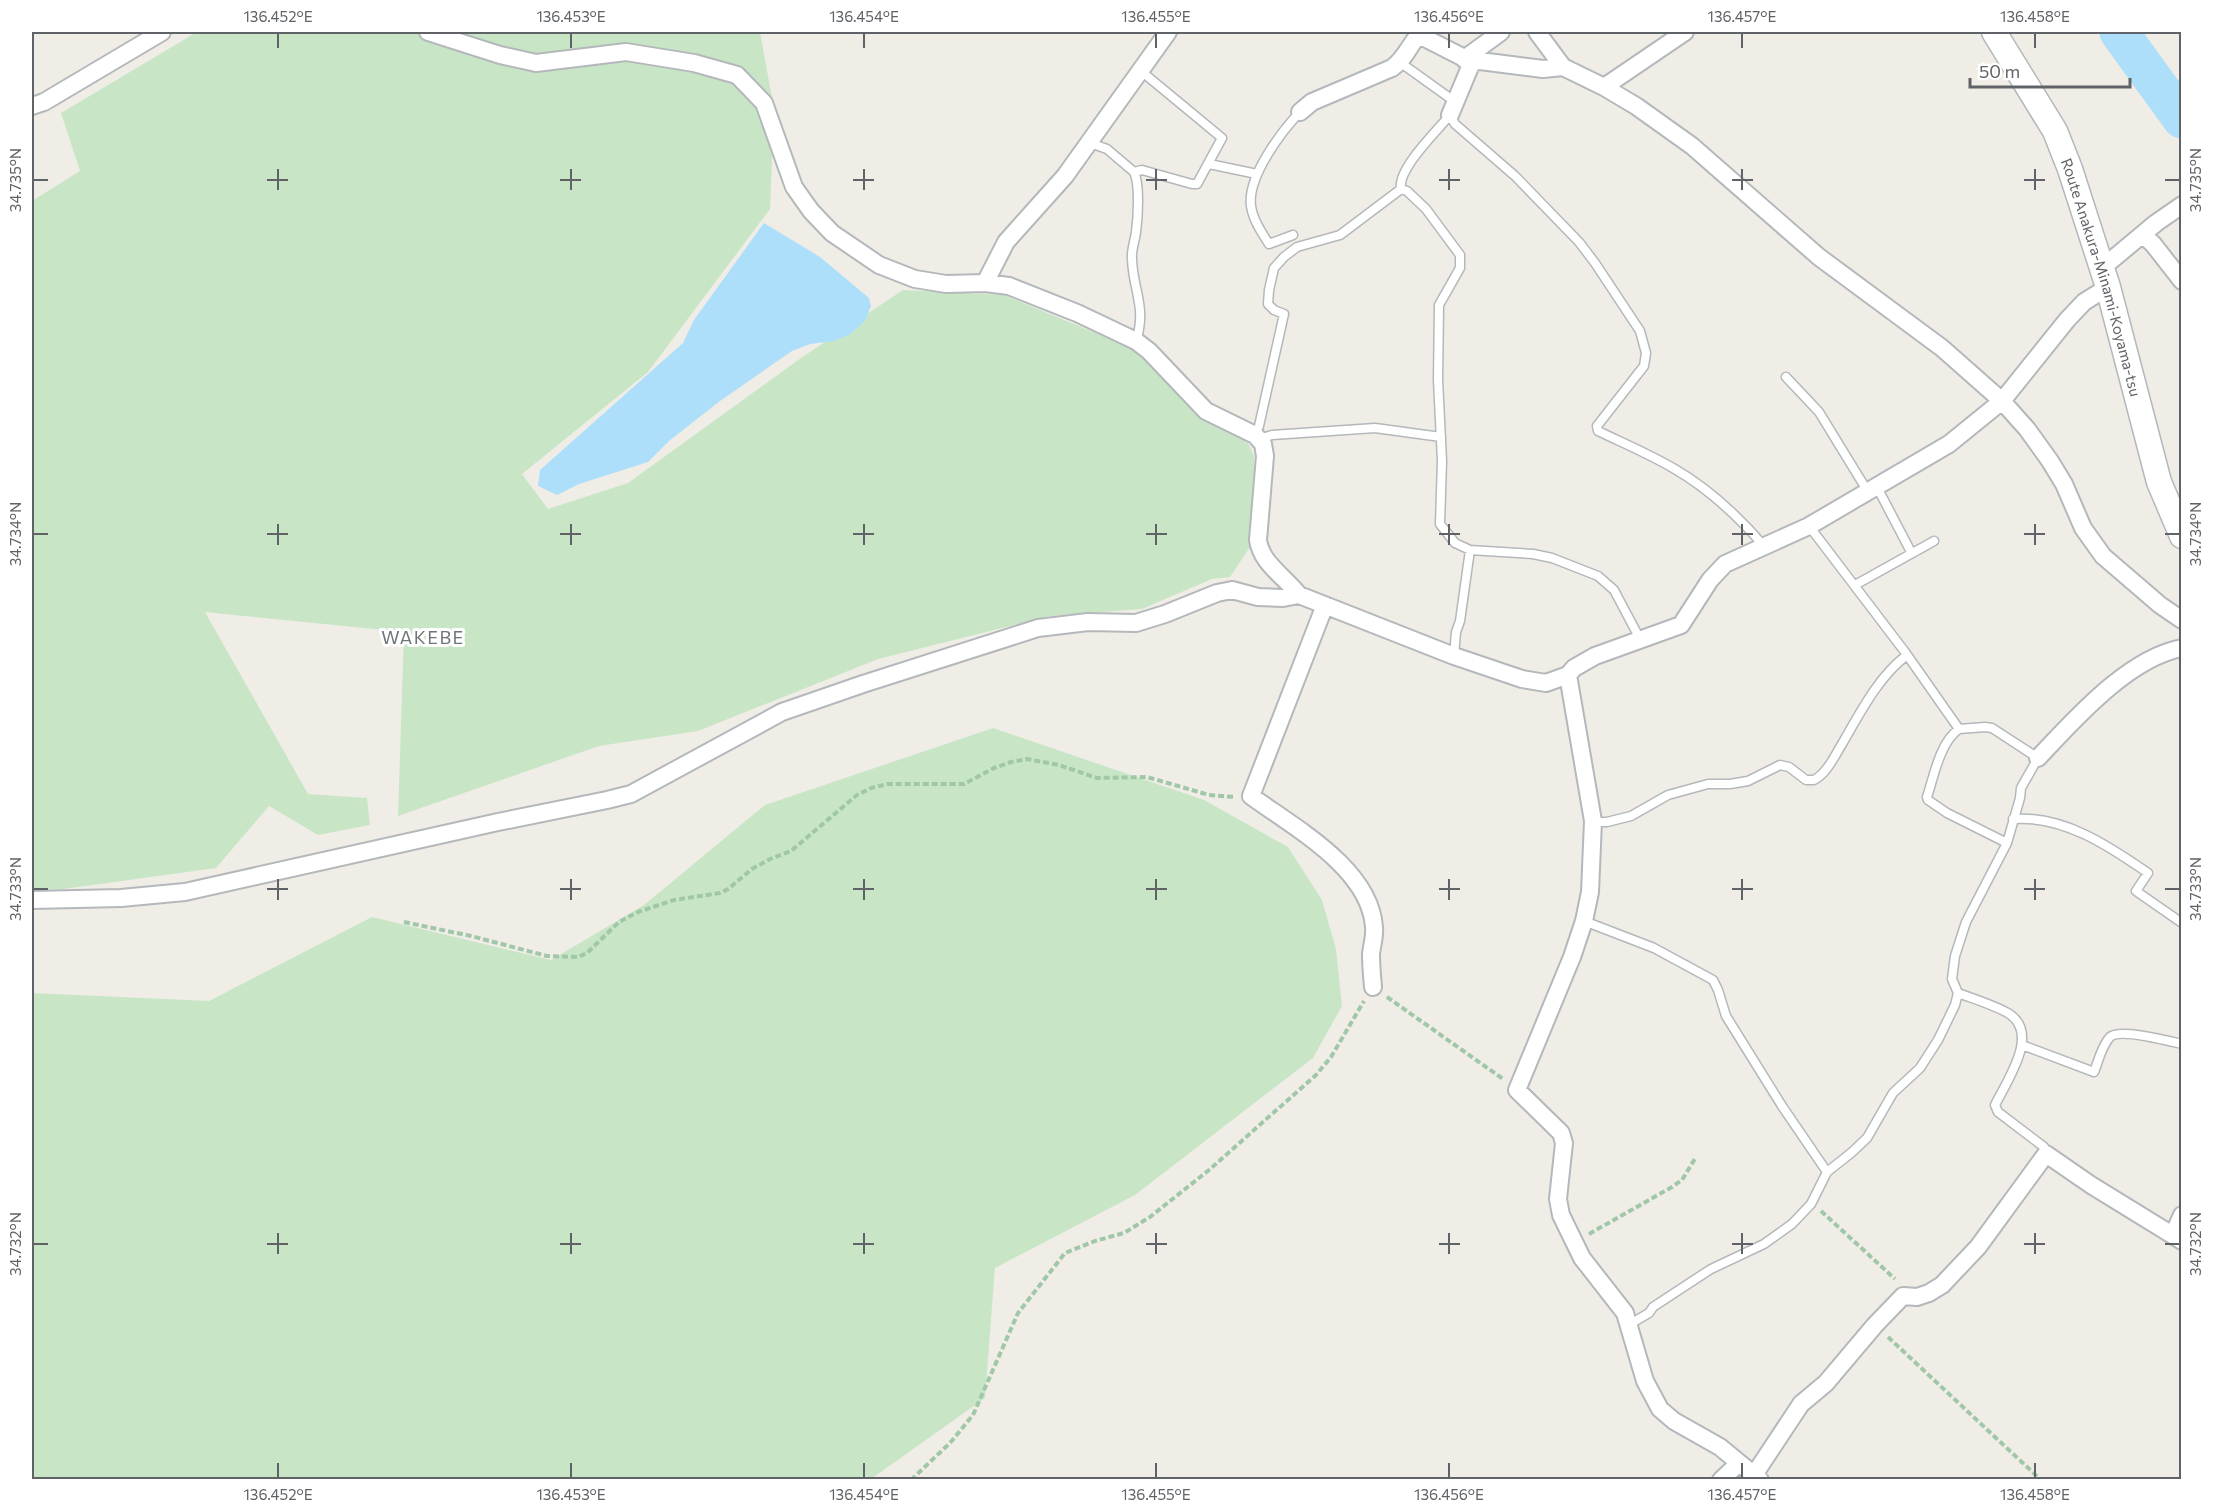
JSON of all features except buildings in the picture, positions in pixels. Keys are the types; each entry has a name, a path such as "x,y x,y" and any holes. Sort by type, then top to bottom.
{"main road":[{"name":"Route Anakura-Minami-Koyama-tsu","path":"1995,32 2055,131 2088,221 2105,277 2159,482 2181,536"}],"street":[{"path":"32,106 44,102 162,32"},
{"path":"428,32 500,55 536,63 626,52 694,63 737,75 764,103 794,187 811,211 832,234 879,265 915,279 946,284 985,283 1009,286 1136,341 1149,351 1206,411 1257,437 1263,444 1265,456 1259,549 1266,560 1288,580 1299,595"},
{"path":"985,283 1006,242 1065,176 1168,32"},
{"path":"1452,108 1468,61 1501,32"},
{"path":"1537,32 1563,67 1636,106 1692,146 1819,256 1934,341 2002,401 2050,460 2064,484 2083,528 2103,556 2181,620"},
{"path":"1604,87 1685,32"},
{"path":"1300,112 1312,102 1401,63 1418,33 1468,61 1543,69 1563,67"},
{"path":"32,900 185,892 631,794 782,712 863,684 1038,628 1089,622 1143,622 1217,593 1232,590 1258,597 1283,598 1299,595 1454,656 1522,679 1546,683 1568,675 1574,668 1595,656 1681,626 1710,580 1725,564 1809,526 1948,444 2002,401 2067,320 2143,235 2181,205"},
{"path":"2143,235 2153,244 2181,281"},
{"path":"1325,605 1251,796 1332,855 1354,879 1364,896 1374,927 1371,956 1372,987"},
{"path":"2038,758 2122,677 2146,660 2181,648"},
{"path":"1568,675 1593,822 1591,882 1584,921 1517,1090 1561,1133 1564,1143 1558,1199 1561,1215 1573,1243 1601,1284 1625,1312 1646,1381 1660,1409 1674,1421 1720,1447 1757,1477 1801,1404 1826,1383 1903,1296 1917,1297 1942,1284 1978,1247 2046,1154 2091,1185 2177,1238 2181,1215"},
{"path":"1722,1479 1739,1463"}],"lane":[{"path":"1401,63 1452,108 1455,124 1515,176 1579,242 1640,331 1646,353 1644,366 1597,426 1598,431 1674,469 1738,517 1764,546"},
{"path":"1134,172 1142,170 1197,184 1222,138 1141,71"},
{"path":"1401,189 1400,182 1404,170 1452,108"},
{"path":"1293,235 1269,244 1251,208 1251,190 1257,174 1287,126 1300,112"},
{"path":"1090,143 1107,149 1134,172 1137,181 1137,228 1131,259 1141,306 1140,328 1136,341"},
{"path":"1209,164 1257,174"},
{"path":"1441,437 1375,428 1257,437 1284,314 1274,310 1268,304 1274,268 1297,247 1340,235 1401,189 1407,190 1426,209 1460,255 1460,268 1439,305 1438,380 1441,437 1440,524 1455,543 1470,550 1533,554 1552,558 1598,576 1614,590 1640,639"},
{"path":"1786,377 1819,412 1911,552"},
{"path":"1809,526 1907,655 1959,729"},
{"path":"1855,585 1911,552 1935,541"},
{"path":"1454,656 1470,550"},
{"path":"1593,822 1607,822 1631,816 1668,795 1708,784 1748,781 1780,765 1789,767 1806,780 1814,780 1824,773 1874,691 1897,662 1907,655"},
{"path":"2007,843 1947,813 1928,800 1927,797 1944,747 1954,732 1959,729 1992,728 2038,758 2020,788 2020,798 2007,843 1966,922 1955,956 1952,979 1958,993 2008,1013 2020,1024 2023,1030 2022,1045 1995,1105 1998,1113 2044,1147 2046,1154"},
{"path":"2013,819 2031,819 2080,832 2128,858 2148,873 2136,891 2181,923"},
{"path":"1584,921 1654,948 1713,980 1726,1016 1782,1106 1827,1172"},
{"path":"1630,1324 1711,1269 1764,1244 1792,1224 1811,1204 1827,1172 1867,1138 1893,1093 1920,1068 1938,1040 1958,993"},
{"path":"2022,1045 2094,1072 2109,1038 2115,1034 2129,1034 2181,1044"}],"path":[{"path":"404,922 471,936 547,956 578,957 596,945 619,922 638,912 674,900 720,893 728,889 752,869 791,851 857,795 871,788 888,784 964,784 994,768 1027,759 1059,765 1097,778 1147,777 1209,795 1251,796"},
{"path":"911,1479 950,1443 972,1415 1018,1312 1065,1253 1124,1233 1150,1217 1209,1170 1316,1075 1331,1057 1372,987 1517,1090"},
{"path":"1573,1243 1672,1187 1682,1179 1696,1157"},
{"path":"1811,1204 1899,1283 1903,1296"},
{"path":"1875,1325 2041,1479"}],"green space":[{"path":"197,32 760,32 774,109 770,209 648,372 522,474 548,509 628,483 801,358 903,290 1004,295 1132,348 1198,413 1248,443 1254,456 1255,495 1250,547 1230,577 1212,579 1142,609 1050,616 878,659 698,731 599,746 398,816 404,632 205,612 308,794 367,798 370,825 318,835 269,806 216,868 64,889 32,890 32,201 80,171 61,113"},
{"path":"993,728 1204,800 1288,847 1322,900 1336,949 1342,1006 1313,1058 1135,1195 995,1268 985,1398 871,1479 32,1479 32,993 209,1001 372,917 551,960 644,905 765,805"}],"water":[{"path":"764,223 820,257 869,298 871,306 865,321 849,335 834,341 810,344 792,351 720,401 669,441 648,462 579,484 557,495 538,486 540,470 683,343 694,320"}],"waterway":[{"path":"2119,32 2182,119"}],"district":[{"name":"WAKEBE","path":"423,637"}]}
